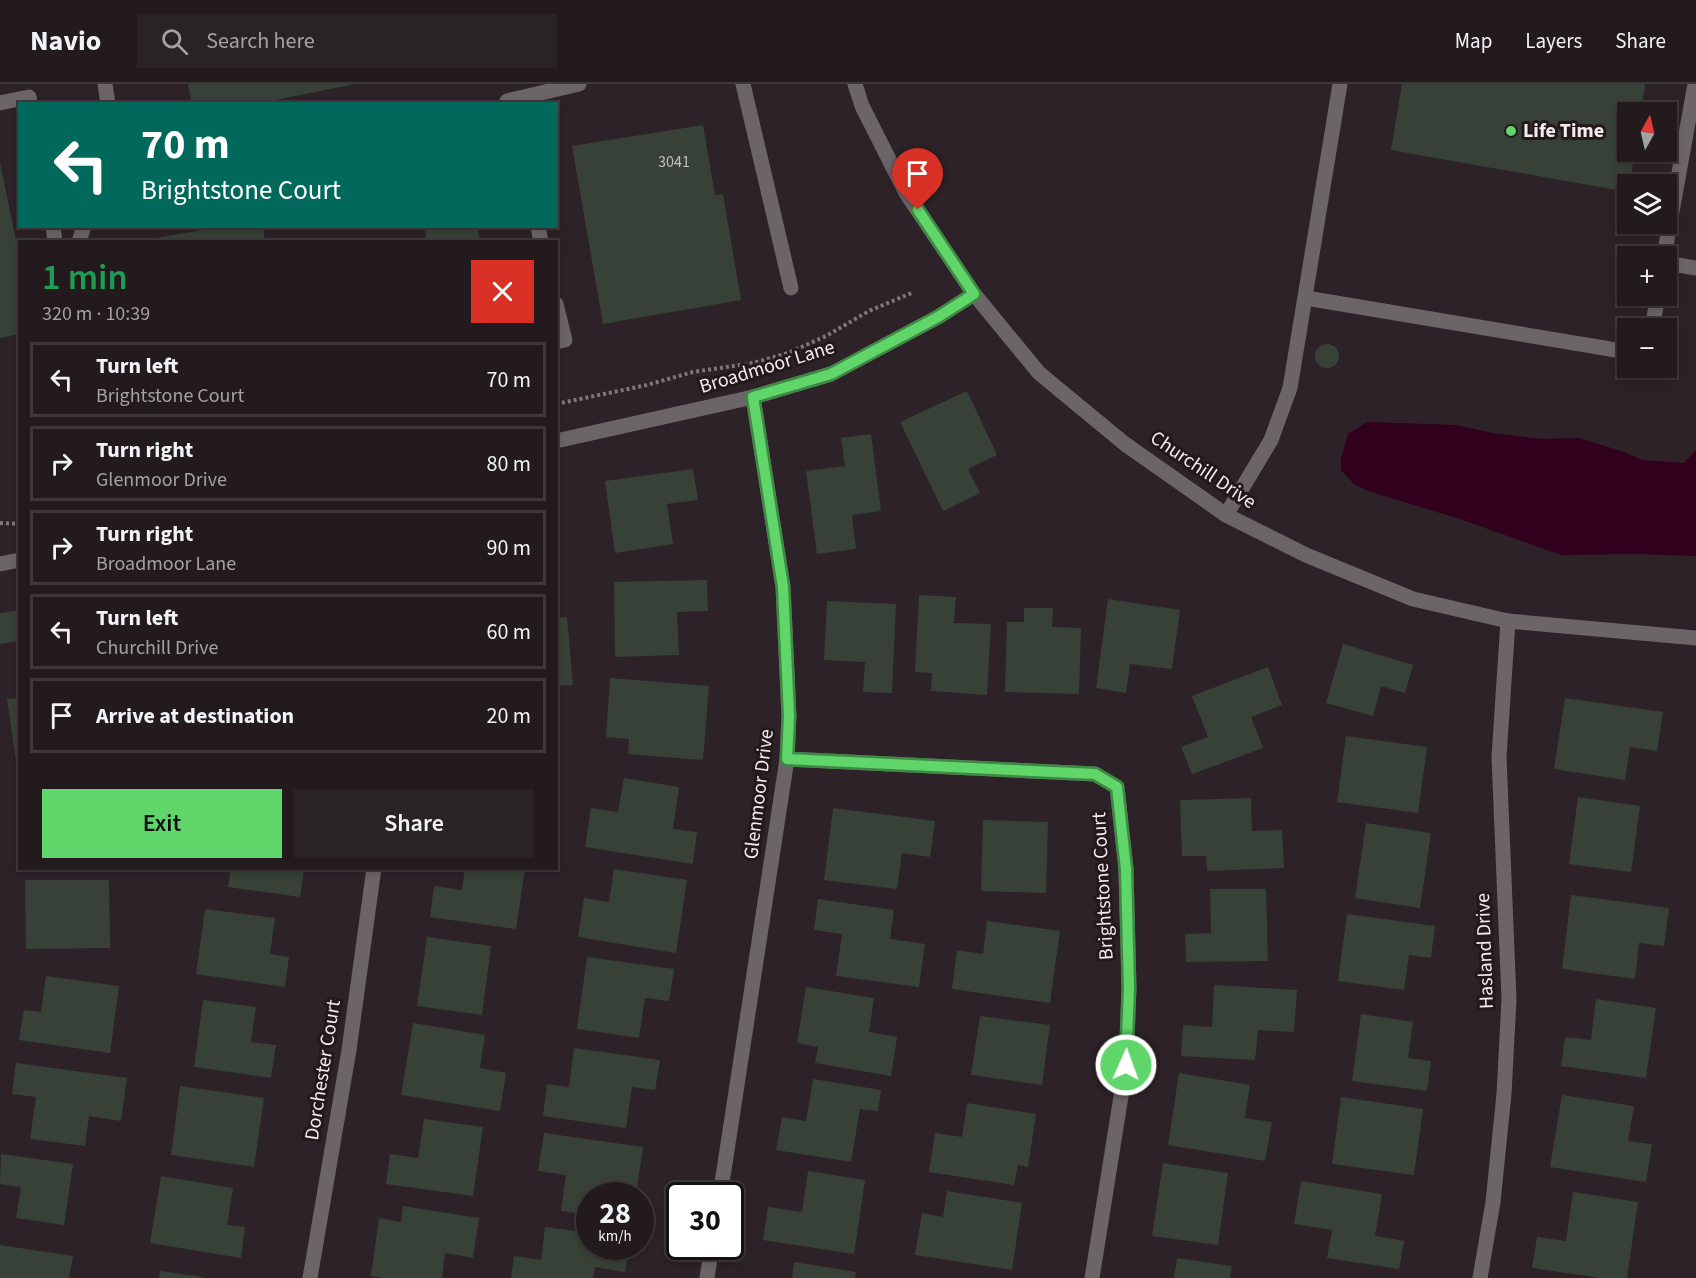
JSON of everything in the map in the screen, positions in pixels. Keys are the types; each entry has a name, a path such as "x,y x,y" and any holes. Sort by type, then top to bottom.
{"street":[{"path":"105,84 108,102"},
{"path":"507,102 579,84"},
{"path":"743,84 791,288"},
{"name":"Churchill Drive","path":"855,84 862,106 906,193 974,294 1039,373 1125,444 1226,515 1306,555 1413,599 1508,621 1696,638"},
{"path":"1226,515 1271,440 1290,388 1340,84"},
{"path":"1666,246 1695,84"},
{"path":"0,104 28,95"},
{"path":"1677,265 1696,268"},
{"name":"Broadmoor Lane","path":"558,441 753,397 831,374 938,317 974,294"},
{"path":"1306,297 1617,350"},
{"path":"558,312 565,340 558,342"},
{"name":"Glenmoor Drive","path":"722,1182 787,759 789,716 783,587 753,397"},
{"path":"0,564 18,560"},
{"name":"Hasland Drive","path":"1480,1278 1493,1202 1503,1104 1509,999 1499,757 1508,621"},
{"name":"Brightstone Court","path":"787,759 1095,774 1117,787 1126,869 1129,988 1126,1065 1092,1278"},
{"name":"Dorchester Court","path":"310,1278 349,1050 374,870"},
{"path":"707,1278 710,1260"}],"path":[{"path":"558,404 647,385 693,372 753,363 788,353 826,336 869,311 914,292"},
{"path":"0,524 18,524"}],"shaded area":[{"path":"1367,422 1456,425 1492,433 1542,439 1579,438 1642,460 1684,463 1696,450 1696,556 1561,555 1463,520 1368,491 1354,484 1341,470 1341,458 1348,434"}],"building":[{"path":"188,84 350,84 265,102 192,102"},
{"name":"Life Time","path":"1402,84 1645,84 1642,102 1617,102 1617,162 1633,162 1631,174 1617,174 1617,190 1391,150"},
{"path":"703,125 715,195 723,194 741,300 603,324 572,146"},
{"path":"0,162 18,250 18,334 0,338"},
{"path":"215,228 263,228 265,240 143,240"},
{"path":"424,228 477,228 480,240 427,240"},
{"path":"1327,344 1332,345 1338,351 1338,361 1332,367 1327,368 1322,367 1316,361 1315,356 1316,351 1322,345"},
{"path":"967,391 997,455 968,469 980,493 943,511 900,422"},
{"path":"871,434 881,511 852,515 856,549 817,554 806,471 845,466 841,438"},
{"path":"693,469 698,500 667,504 673,544 615,553 605,481"},
{"path":"707,580 708,611 677,612 679,655 615,657 614,582"},
{"path":"919,595 956,597 954,623 991,624 987,695 931,691 932,673 915,672"},
{"path":"1108,599 1180,610 1172,669 1130,664 1126,693 1096,688"},
{"path":"827,601 896,604 892,693 863,692 865,662 824,660"},
{"path":"1024,608 1053,608 1052,627 1081,628 1079,694 1005,692 1007,622 1024,622"},
{"path":"18,610 18,641 0,644 0,613"},
{"path":"567,617 573,685 558,686 558,618"},
{"path":"1343,644 1413,665 1405,693 1381,686 1373,716 1326,703"},
{"path":"1268,667 1282,705 1251,717 1263,748 1192,774 1181,747 1208,737 1192,696"},
{"path":"610,678 709,686 703,760 628,754 629,739 606,737"},
{"path":"18,698 18,767 17,767 7,699"},
{"path":"1565,698 1663,712 1657,751 1630,747 1625,780 1554,769"},
{"path":"1346,736 1427,747 1418,813 1337,802"},
{"path":"624,778 679,787 673,829 697,832 693,864 585,847 591,808 618,812"},
{"path":"1578,797 1640,806 1631,872 1569,864"},
{"path":"1251,798 1252,831 1282,830 1284,868 1207,871 1206,856 1182,856 1180,800"},
{"path":"833,808 935,821 930,857 902,853 897,889 824,880"},
{"path":"983,820 1048,822 1046,893 981,891"},
{"path":"1366,823 1431,833 1420,908 1355,898"},
{"path":"614,869 687,880 676,953 578,937 584,898 609,902"},
{"path":"231,870 304,870 300,897 228,887"},
{"path":"465,870 525,870 516,929 430,917 434,886 462,890"},
{"path":"25,880 109,880 110,948 26,949"},
{"path":"1210,889 1266,889 1268,961 1186,962 1185,934 1211,933"},
{"path":"1571,895 1669,908 1664,946 1639,943 1635,979 1562,969"},
{"path":"818,899 894,910 890,939 925,944 919,987 836,976 842,934 814,930"},
{"path":"205,909 275,918 270,954 289,957 285,987 196,974"},
{"path":"1347,914 1435,926 1431,958 1409,955 1404,990 1338,981"},
{"path":"987,921 1060,931 1050,1003 952,989 957,950 983,954"},
{"path":"427,937 491,946 482,1015 417,1006"},
{"path":"587,957 674,969 669,1001 645,998 639,1038 577,1029"},
{"path":"46,976 119,986 110,1053 19,1040 24,1010 41,1012"},
{"path":"1214,985 1297,990 1294,1032 1258,1030 1255,1060 1181,1056 1183,1025 1212,1027"},
{"path":"806,987 874,998 869,1032 897,1037 891,1076 815,1063 818,1047 797,1043"},
{"path":"1596,999 1656,1008 1646,1078 1561,1066 1565,1037 1591,1040"},
{"path":"203,1000 256,1007 251,1042 276,1045 271,1078 194,1067"},
{"path":"1361,1014 1413,1022 1408,1058 1431,1061 1427,1091 1352,1081"},
{"path":"980,1016 1050,1025 1042,1085 971,1075"},
{"path":"413,1023 485,1035 480,1068 506,1073 500,1111 401,1095"},
{"path":"574,1048 660,1060 655,1090 632,1087 626,1128 543,1116 547,1084 569,1087"},
{"path":"16,1063 127,1078 121,1121 89,1116 85,1146 30,1139 36,1097 12,1094"},
{"path":"1179,1073 1250,1085 1245,1118 1272,1122 1265,1161 1168,1145"},
{"path":"813,1079 881,1090 878,1111 860,1109 851,1162 776,1150 782,1117 806,1121"},
{"path":"180,1086 264,1098 254,1167 171,1155"},
{"path":"1562,1095 1634,1106 1628,1141 1652,1144 1646,1182 1550,1167"},
{"path":"1341,1097 1423,1109 1414,1175 1332,1164"},
{"path":"967,1103 1036,1114 1028,1167 1018,1165 1014,1185 929,1172 935,1133 962,1137"},
{"path":"424,1119 483,1127 473,1196 386,1184 390,1154 418,1158"},
{"path":"544,1133 643,1147 638,1182 576,1182 576,1213 561,1211 566,1175 538,1171"},
{"path":"1,1154 73,1164 64,1225 16,1218 21,1187 0,1184"},
{"path":"1163,1163 1228,1173 1218,1245 1152,1236"},
{"path":"808,1171 865,1180 854,1254 763,1240 768,1207 802,1212"},
{"path":"161,1176 233,1188 227,1225 245,1227 241,1258 150,1243"},
{"path":"1301,1181 1382,1194 1375,1236 1404,1241 1399,1269 1327,1258 1332,1230 1294,1224"},
{"path":"947,1191 1022,1203 1012,1270 915,1255 922,1213 943,1217"},
{"path":"1573,1192 1638,1202 1627,1278 1601,1278 1532,1268 1537,1237 1566,1241"},
{"path":"403,1206 479,1218 473,1258 445,1253 442,1278 371,1276 379,1218 401,1222"},
{"path":"545,1227 576,1231 576,1260 627,1260 625,1272 595,1267 593,1278 511,1278 514,1256 541,1260"},
{"path":"0,1245 73,1256 69,1278 0,1278"},
{"path":"1177,1258 1232,1266 1230,1278 1174,1278"},
{"path":"794,1262 856,1272 855,1278 792,1278"},
{"path":"160,1271 203,1277 203,1278 159,1278"}],"place":[{"name":"Life Time","path":"1511,131"}],"route":[{"path":"918,210 974,294 938,317 831,374 753,397 783,587 789,716 787,759 1095,774 1117,787 1126,869 1129,988 1126,1065"}]}
